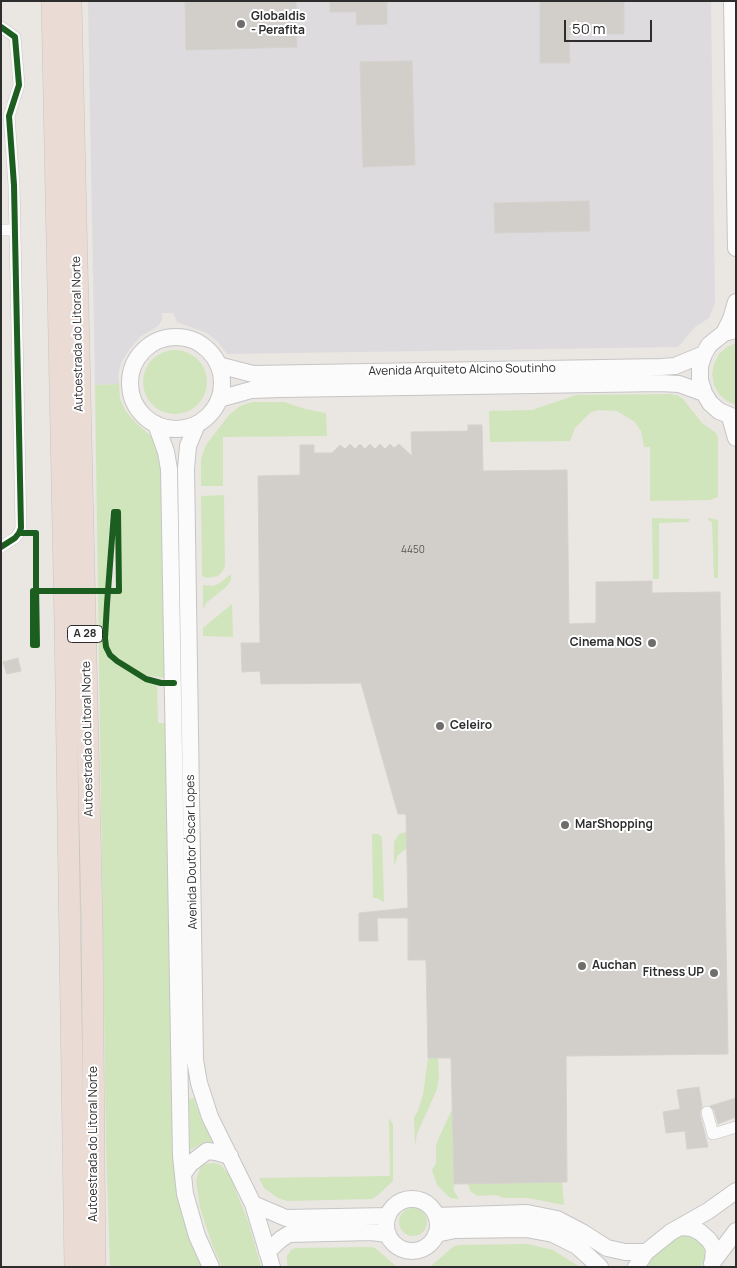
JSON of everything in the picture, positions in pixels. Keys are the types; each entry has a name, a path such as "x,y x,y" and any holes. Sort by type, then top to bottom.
{"highway":[{"name":"Autoestrada do Litoral Norte","path":"52,1 65,623 75,1267"},
{"name":"Autoestrada do Litoral Norte","path":"71,1 92,920 95,1267"}],"main road":[{"path":"732,1 736,248"},
{"path":"736,302 731,319 730,332 709,345 700,366 700,380 704,393 710,403 719,411 733,417 736,438"},
{"path":"188,339 206,349 218,365 222,388 219,400 210,414 197,424 183,428 169,428 156,424 144,416 136,406 131,394 130,380 133,367 140,355 150,346 162,340 188,339"},
{"name":"Avenida Arquiteto Alcino Soutinho","path":"218,365 252,374 650,368 675,366 704,354"},
{"name":"Avenida Arquiteto Alcino Soutinho","path":"219,400 251,390 660,383 679,384 704,393"},
{"name":"Avenida Doutor Óscar Lopes","path":"156,424 166,452 169,469 180,1146 185,1194 197,1236 211,1267"},
{"name":"Avenida Doutor Óscar Lopes","path":"197,424 188,446 186,469 195,1060 199,1084 210,1117 253,1204 269,1259"},
{"path":"183,1174 190,1164 207,1151 230,1156"},
{"path":"636,1267 646,1252 671,1232 735,1191"},
{"path":"412,1199 424,1202 434,1210 436,1216 438,1222 436,1234 432,1242 416,1250 407,1250 399,1247 388,1234 386,1225 390,1210 400,1202 412,1199"},
{"path":"253,1204 286,1218 388,1216"},
{"path":"436,1216 527,1214 557,1219 607,1248 625,1252 646,1252"},
{"path":"680,1227 692,1228 709,1240 714,1248 711,1264"},
{"path":"436,1234 455,1230 526,1229 553,1234 577,1246 600,1267"},
{"path":"711,1264 736,1231"},
{"path":"269,1259 281,1239 289,1234 371,1232 388,1234"}],"street":[{"path":"1,27 15,38 19,85 9,116 14,185 21,528 19,533 1,547"},
{"path":"1,230 15,230"},
{"path":"707,1112 714,1134 736,1126"}],"shaded area":[{"path":"88,1 711,1 715,303 709,318 695,327 678,347 227,354 218,342 207,333 177,322 173,313 162,313 162,320 158,326 140,337 121,363 118,375 119,384 95,385"}],"green space":[{"path":"736,343 736,405 727,401 719,394 714,385 712,374 719,354 727,347"},
{"path":"175,350 193,356 201,364 207,382 201,400 193,408 175,414 157,408 149,400 143,382 149,364 157,356"},
{"path":"119,384 120,399 125,410 153,438 161,455 166,678 144,675 111,653 107,644 111,592 120,592 118,510 110,510 103,648 111,661 157,686 158,723 167,723 174,1143 202,1267 110,1267 106,1145 95,385"},
{"path":"576,395 677,395 683,399 702,423 716,433 718,438 718,497 710,500 650,501 650,447 644,447 641,431 635,422 617,411 598,410 590,413 575,428 570,441 490,442 489,411 532,410"},
{"path":"252,402 284,402 326,413 327,436 223,437 223,486 201,486 201,459 206,445 229,415 240,406"},
{"path":"224,495 225,566 218,576 207,578 202,576 201,496"},
{"path":"652,518 690,519 688,522 659,523 659,579 653,579"},
{"path":"709,518 718,520 718,578 714,578 712,522 708,520"},
{"path":"231,574 231,580 226,587 206,603 203,610 203,585 213,586"},
{"path":"232,604 233,637 203,636 203,628"},
{"path":"406,832 407,848 398,855 394,866 394,842 399,834"},
{"path":"372,834 378,834 382,839 384,902 373,898"},
{"path":"428,1058 438,1058 439,1078 437,1089 417,1134 415,1145 414,1117 423,1095"},
{"path":"194,1098 201,1119 213,1142 203,1143 190,1150 189,1099"},
{"path":"452,1109 454,1191 459,1199 450,1198 437,1185 432,1170 436,1163 436,1146"},
{"path":"389,1118 393,1124 393,1181 372,1199 287,1201 278,1198 264,1188 259,1178 390,1176"},
{"path":"215,1163 221,1165 230,1176 249,1224 261,1267 222,1267 213,1247 200,1208 196,1181 200,1168 204,1164"},
{"path":"562,1182 564,1205 528,1198 504,1198 496,1195 478,1196 471,1192 468,1184"},
{"path":"413,1208 423,1212 427,1222 423,1232 413,1236 403,1232 399,1222 403,1212"},
{"path":"685,1234 698,1239 703,1246 706,1255 701,1267 645,1267 656,1253 679,1235"},
{"path":"528,1244 553,1250 580,1267 430,1267 454,1246"},
{"path":"295,1248 375,1248 397,1267 288,1267 287,1264 287,1256"}],"building":[{"name":"Globaldis - Perafita","path":"185,1 296,1 297,47 186,50"},
{"path":"330,1 387,1 387,24 357,25 356,12 330,12"},
{"path":"540,1 624,1 624,34 569,34 570,63 540,63"},
{"path":"412,61 415,165 363,167 360,62"},
{"path":"589,201 590,231 495,233 494,203"},
{"name":"MarShopping","path":"468,425 482,425 483,471 567,470 569,624 596,623 596,582 652,581 652,593 720,592 728,1054 566,1056 567,1182 454,1184 451,1058 428,1058 426,960 408,960 408,918 377,918 378,941 359,941 359,913 408,908 406,814 398,814 361,683 261,684 260,671 242,672 241,643 260,643 258,476 300,475 300,445 314,445 314,453 332,453 340,445 345,449 350,444 355,449 360,444 365,449 370,444 375,449 380,444 385,449 390,444 394,448 399,444 412,456 411,432 468,431"},
{"path":"18,658 21,671 7,674 3,662"},
{"path":"699,1087 702,1106 700,1114 708,1147 687,1149 685,1131 666,1133 663,1112 680,1109 677,1090"},
{"path":"736,1098 736,1117 718,1124 714,1110 710,1106"}],"cycle path":[{"path":"1,27 15,37 19,85 9,116 14,185 21,528 15,538 1,547"},
{"path":"19,533 36,533 36,585 37,645 33,645 33,591 119,591 118,512 114,512 107,604 106,647 110,655 117,661 146,679 161,683 174,683"}],"place":[{"name":"Globaldis - Perafita","path":"241,24"},
{"name":"Cinema NOS","path":"652,643"},
{"name":"Celeiro","path":"440,726"},
{"name":"MarShopping","path":"565,825"},
{"name":"Auchan","path":"582,966"},
{"name":"Fitness UP","path":"714,973"}]}
